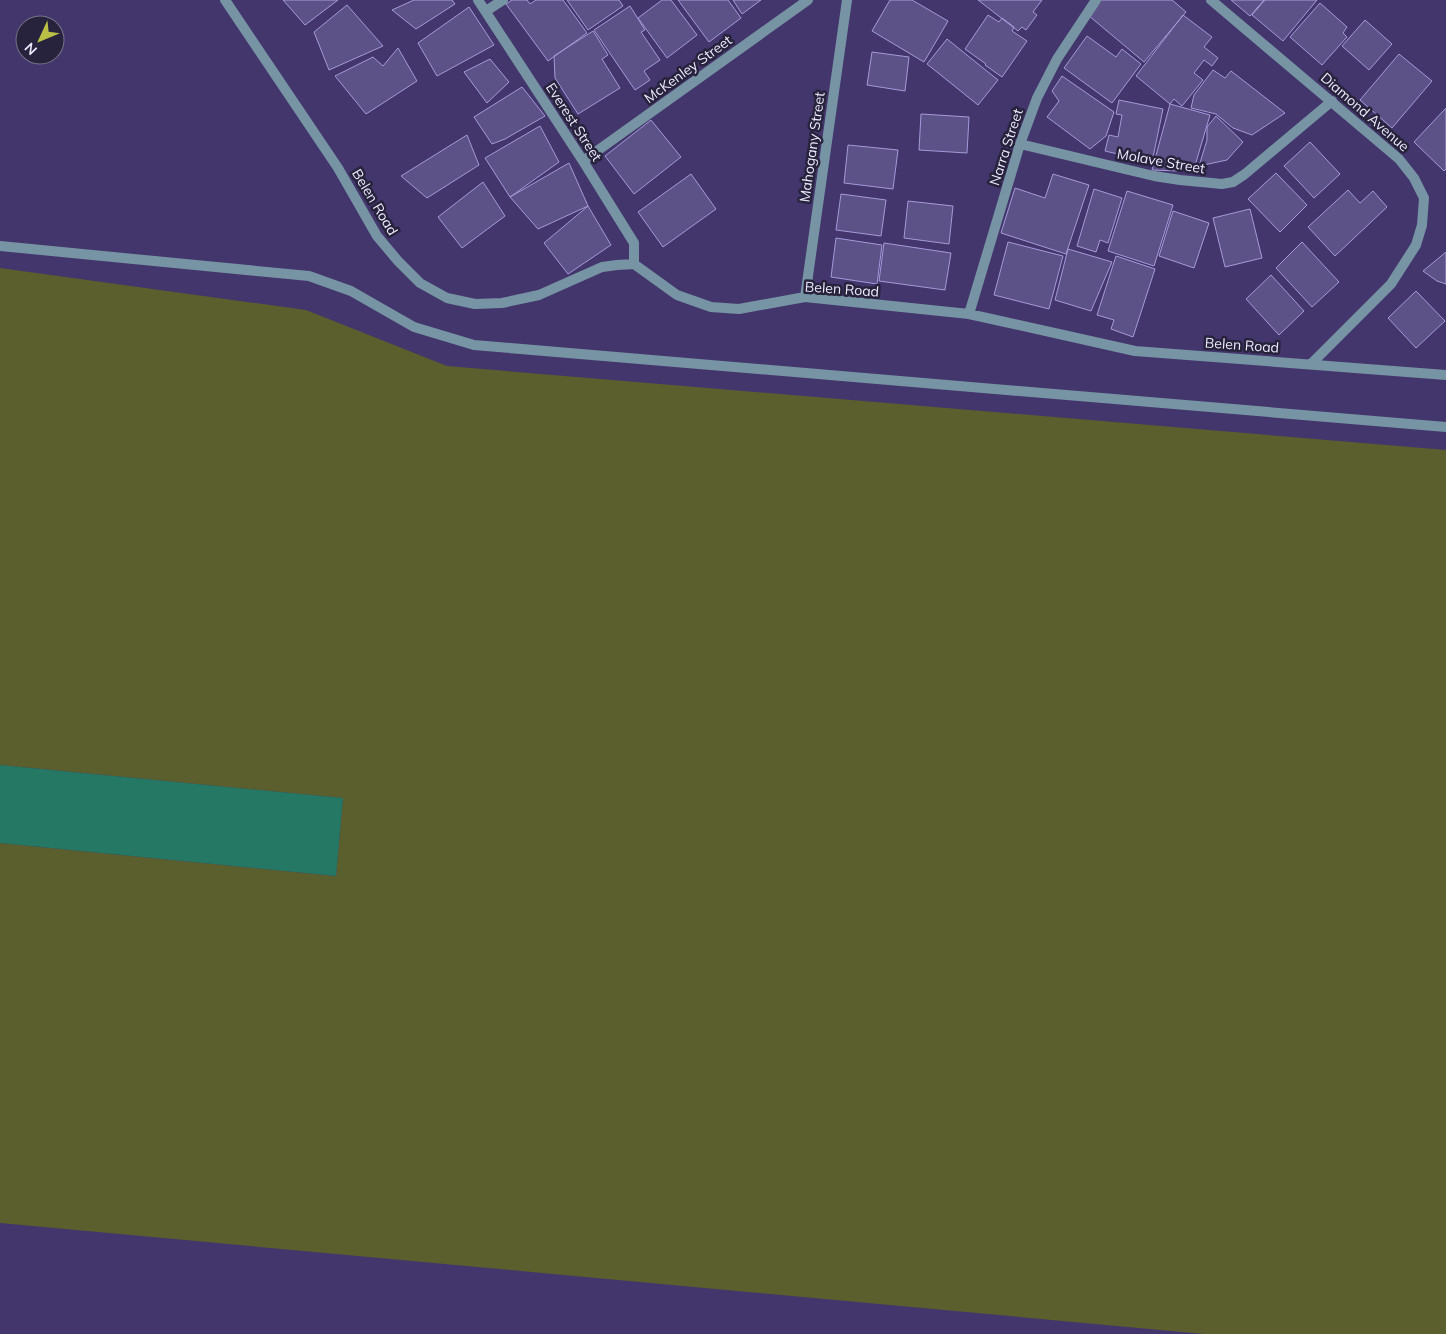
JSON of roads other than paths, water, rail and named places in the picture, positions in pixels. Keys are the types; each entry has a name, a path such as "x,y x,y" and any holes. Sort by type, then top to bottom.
{"street":[{"name":"Belen Road","path":"225,0 338,168 377,236 420,283 446,298 475,304 502,303 539,296 602,267 634,264 678,295 711,307 739,309 805,298 969,314 1135,351 1446,375"},
{"name":"Everest Street","path":"478,0 634,243 634,264"},
{"path":"486,12 503,0"},
{"name":"McKenley Street","path":"583,161 808,0"},
{"name":"Mahogany Street","path":"805,298 847,0"},
{"name":"Narra Street","path":"969,314 1020,144 1037,98 1057,59 1096,0"},
{"name":"Diamond Avenue","path":"1211,0 1399,159 1414,178 1424,198 1422,225 1416,245 1391,284 1311,364"},
{"name":"Molave Street","path":"1020,144 1154,176 1222,184 1233,182 1245,174 1332,101"},
{"path":"0,246 309,276 351,290 414,326 474,345 1446,427"}]}
